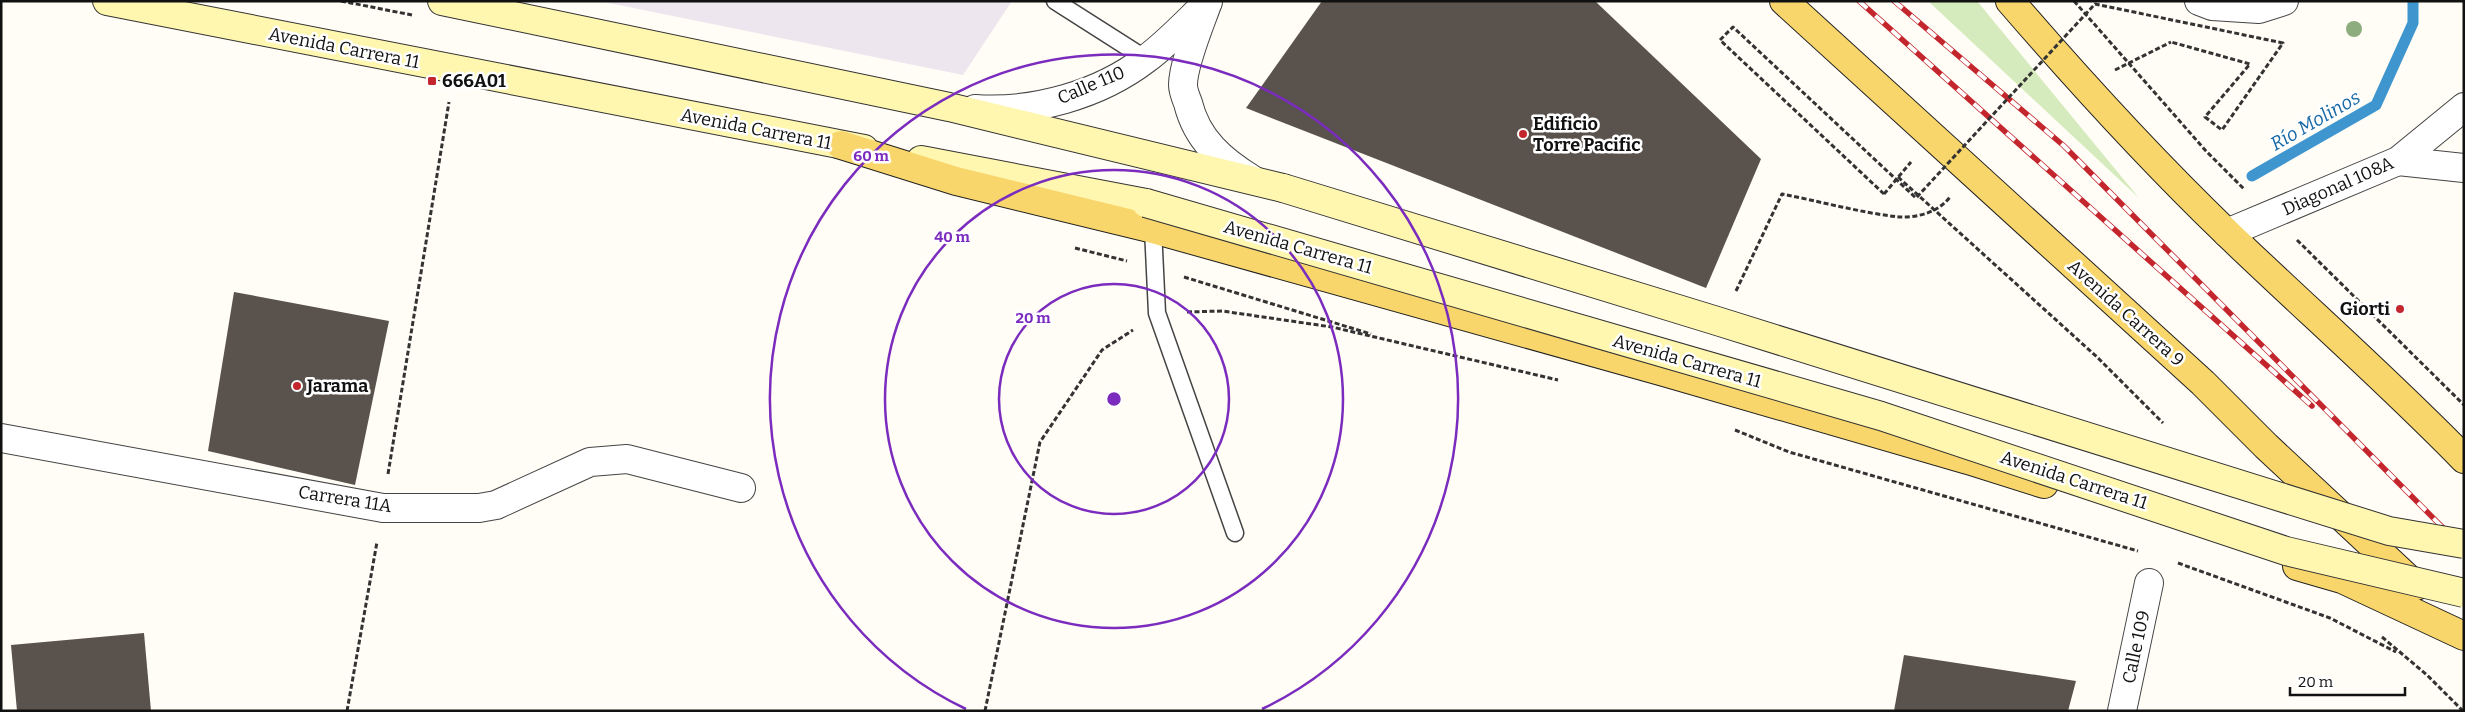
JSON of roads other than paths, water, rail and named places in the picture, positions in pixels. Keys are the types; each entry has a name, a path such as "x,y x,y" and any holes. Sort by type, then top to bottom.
{"main road":[{"name":"Avenida Carrera 11","path":"107,1 454,70 1146,203 1881,416 2286,550 2464,594"},
{"path":"442,1 949,107 1283,188 1718,321 2389,531 2464,544"},
{"name":"Avenida Carrera 9","path":"1784,1 2203,383 2266,446 2464,631"},
{"path":"2010,1 2140,145 2227,233 2418,412 2464,459"},
{"path":"841,145 956,181 1153,229 1968,460 2342,579 2464,636"}],"street":[{"path":"2199,1 2212,6 2259,9 2284,1"},
{"name":"Calle 110","path":"949,107 990,110 1032,107 1072,96 1111,81 1146,59 1208,2"},
{"name":"Calle 110","path":"1208,2 1193,41 1183,84 1191,115 1206,143 1228,165 1255,182"},
{"name":"Diagonal 108A","path":"2227,233 2398,161 2464,107"},
{"path":"2398,161 2464,168"},
{"name":"Carrera 11A","path":"1,438 382,508 479,508 496,505 590,462 627,459 740,488"},
{"name":"Calle 109","path":"2122,711 2149,583"}],"lane":[{"path":"1055,1 1146,59"},
{"path":"1153,229 1157,313 1234,532"}],"waterway":[{"name":"Río Molinos","path":"2252,176 2376,105 2413,23 2413,1"}],"railway":[{"path":"1859,1 2312,406"},
{"path":"1894,1 2064,146 2464,549"}],"place":[{"name":"666A01","path":"432,81"},
{"name":"Edificio Torre Pacific","path":"1523,134"},
{"name":"Giorti","path":"2400,309"},
{"name":"Jarama","path":"297,386"}]}
